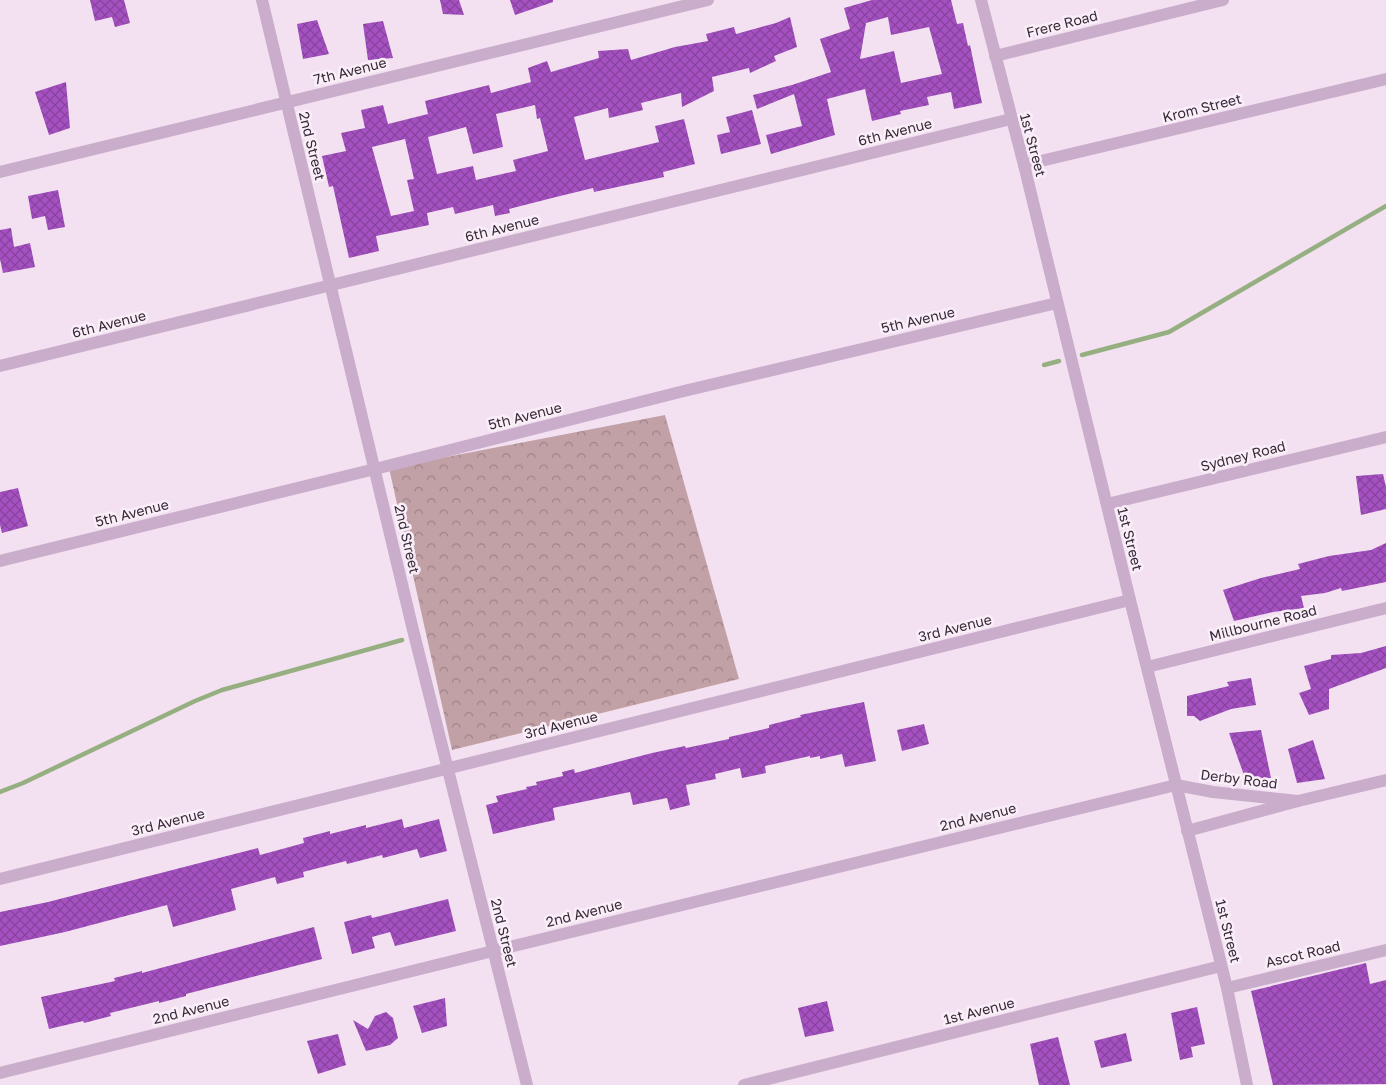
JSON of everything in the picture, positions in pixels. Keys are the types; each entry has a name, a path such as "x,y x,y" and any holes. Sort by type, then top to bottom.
{"street":[{"name":"2nd Street","path":"262,0 448,768 527,1085"},
{"name":"7th Avenue","path":"0,172 708,0"},
{"name":"1st Street","path":"981,0 1024,165 1146,667 1227,988 1247,1085"},
{"name":"Frere Road","path":"995,56 1224,0"},
{"name":"Krom Street","path":"1024,165 1386,79"},
{"name":"6th Avenue","path":"0,366 1011,119"},
{"name":"5th Avenue","path":"0,561 759,373 1057,303"},
{"name":"Sydney Road","path":"1107,504 1386,437"},
{"name":"3rd Avenue","path":"0,879 1130,600"},
{"name":"Millbourne Road","path":"1146,667 1386,608"},
{"name":"Derby Road","path":"1187,831 1298,801 1386,780"},
{"name":"Derby Road","path":"1176,785 1213,792 1298,801"},
{"name":"2nd Avenue","path":"0,1073 1176,785"},
{"name":"Ascot Road","path":"1227,988 1386,950"},
{"name":"1st Avenue","path":"744,1085 1221,966"}],"green space":[{"path":"665,415 739,679 452,750 389,468"}],"building":[{"path":"90,0 124,0 130,23 115,27 112,17 95,21"},
{"path":"440,0 459,0 464,15 443,14"},
{"path":"510,0 553,0 553,2 515,15"},
{"path":"872,0 951,0 957,24 963,23 968,46 970,45 982,103 954,109 951,92 927,97 929,105 900,111 901,114 872,121 865,89 827,99 835,135 771,154 766,135 802,126 794,94 757,109 753,95 831,72 820,39 850,29 844,8","holes":["888,17 891,35 929,27 942,74 901,83 894,51 860,59 866,23"]},
{"path":"790,17 797,47 774,56 776,61 750,73 749,68 712,77 714,91 682,107 681,93 641,103 643,110 609,118 608,108 574,117 585,160 659,142 655,126 684,119 695,164 663,172 664,177 594,192 593,188 509,209 510,213 495,216 493,205 455,214 453,207 427,213 429,225 376,236 379,251 349,258 333,186 329,187 322,156 346,151 341,133 365,128 361,110 383,105 388,124 428,114 425,101 489,85 491,93 531,82 528,68 547,61 551,72 599,58 598,51 628,49 631,60 675,47 708,41 706,34 734,27 736,34 776,23","holes":["535,105 537,119 540,118 548,151 513,160 516,171 476,180 473,166 437,174 428,137 466,127 473,154 503,147 496,114","405,139 414,179 407,180 414,211 391,216 372,147"]},
{"path":"317,20 329,54 303,59 297,24"},
{"path":"383,21 393,58 368,60 363,24"},
{"path":"66,82 70,128 49,135 35,92"},
{"path":"752,110 761,144 721,154 717,135 730,132 726,117"},
{"path":"58,190 65,227 48,230 45,216 32,219 28,196"},
{"path":"11,228 14,247 30,243 35,267 3,273 0,259 0,230"},
{"path":"1383,474 1386,487 1386,509 1361,515 1356,476"},
{"path":"18,488 28,526 2,533 0,525 0,492"},
{"path":"1386,543 1386,582 1342,591 1341,588 1325,593 1301,596 1304,608 1273,612 1234,621 1223,590 1261,578 1300,569 1298,564 1329,556 1371,550"},
{"path":"1386,646 1386,668 1329,689 1329,709 1309,715 1299,693 1311,689 1304,666 1331,659 1331,655 1361,653"},
{"path":"1251,678 1256,705 1231,709 1200,721 1194,716 1187,716 1187,696 1229,686 1227,682"},
{"path":"864,702 876,761 845,767 842,754 820,759 820,756 810,758 810,756 765,766 766,773 742,778 740,768 715,774 716,779 686,785 690,805 670,810 667,798 633,805 630,792 553,808 555,820 493,834 486,805 498,802 496,796 527,789 526,787 537,785 536,782 563,776 562,772 574,769 575,773 652,753 729,739 729,737 769,728 769,725 801,717 800,715"},
{"path":"924,724 929,744 902,751 897,730"},
{"path":"1261,730 1271,778 1245,778 1229,733"},
{"path":"1313,740 1325,779 1297,783 1288,749"},
{"path":"402,819 404,828 439,819 447,851 420,858 417,849 383,858 382,855 347,864 346,861 303,872 304,877 277,884 275,877 231,889 236,910 173,927 167,905 65,932 0,946 0,912 48,902 258,848 260,855 304,843 303,838 330,831 330,834"},
{"path":"448,899 456,931 395,946 390,932 372,937 375,948 352,954 344,922 371,915 372,918"},
{"path":"314,927 322,959 186,994 186,996 159,1003 159,1001 110,1013 111,1016 84,1023 83,1021 49,1029 41,997 115,981 114,978 142,971 142,973"},
{"path":"1366,963 1370,984 1386,980 1386,1084 1273,1085 1251,991"},
{"path":"445,998 447,1026 422,1033 413,1006"},
{"path":"827,1001 834,1031 805,1037 798,1008"},
{"path":"1197,1007 1205,1044 1191,1047 1193,1057 1180,1060 1171,1013"},
{"path":"386,1012 393,1018 398,1038 390,1045 366,1051 353,1020 368,1029 375,1016"},
{"path":"1126,1033 1132,1061 1101,1068 1094,1041"},
{"path":"338,1034 346,1065 318,1074 307,1041"},
{"path":"1058,1037 1070,1085 1039,1085 1030,1044"}],"waterway":[{"path":"1082,355 1169,332 1386,206"},
{"path":"1044,365 1059,361"},
{"path":"0,792 222,690 402,640"}]}
